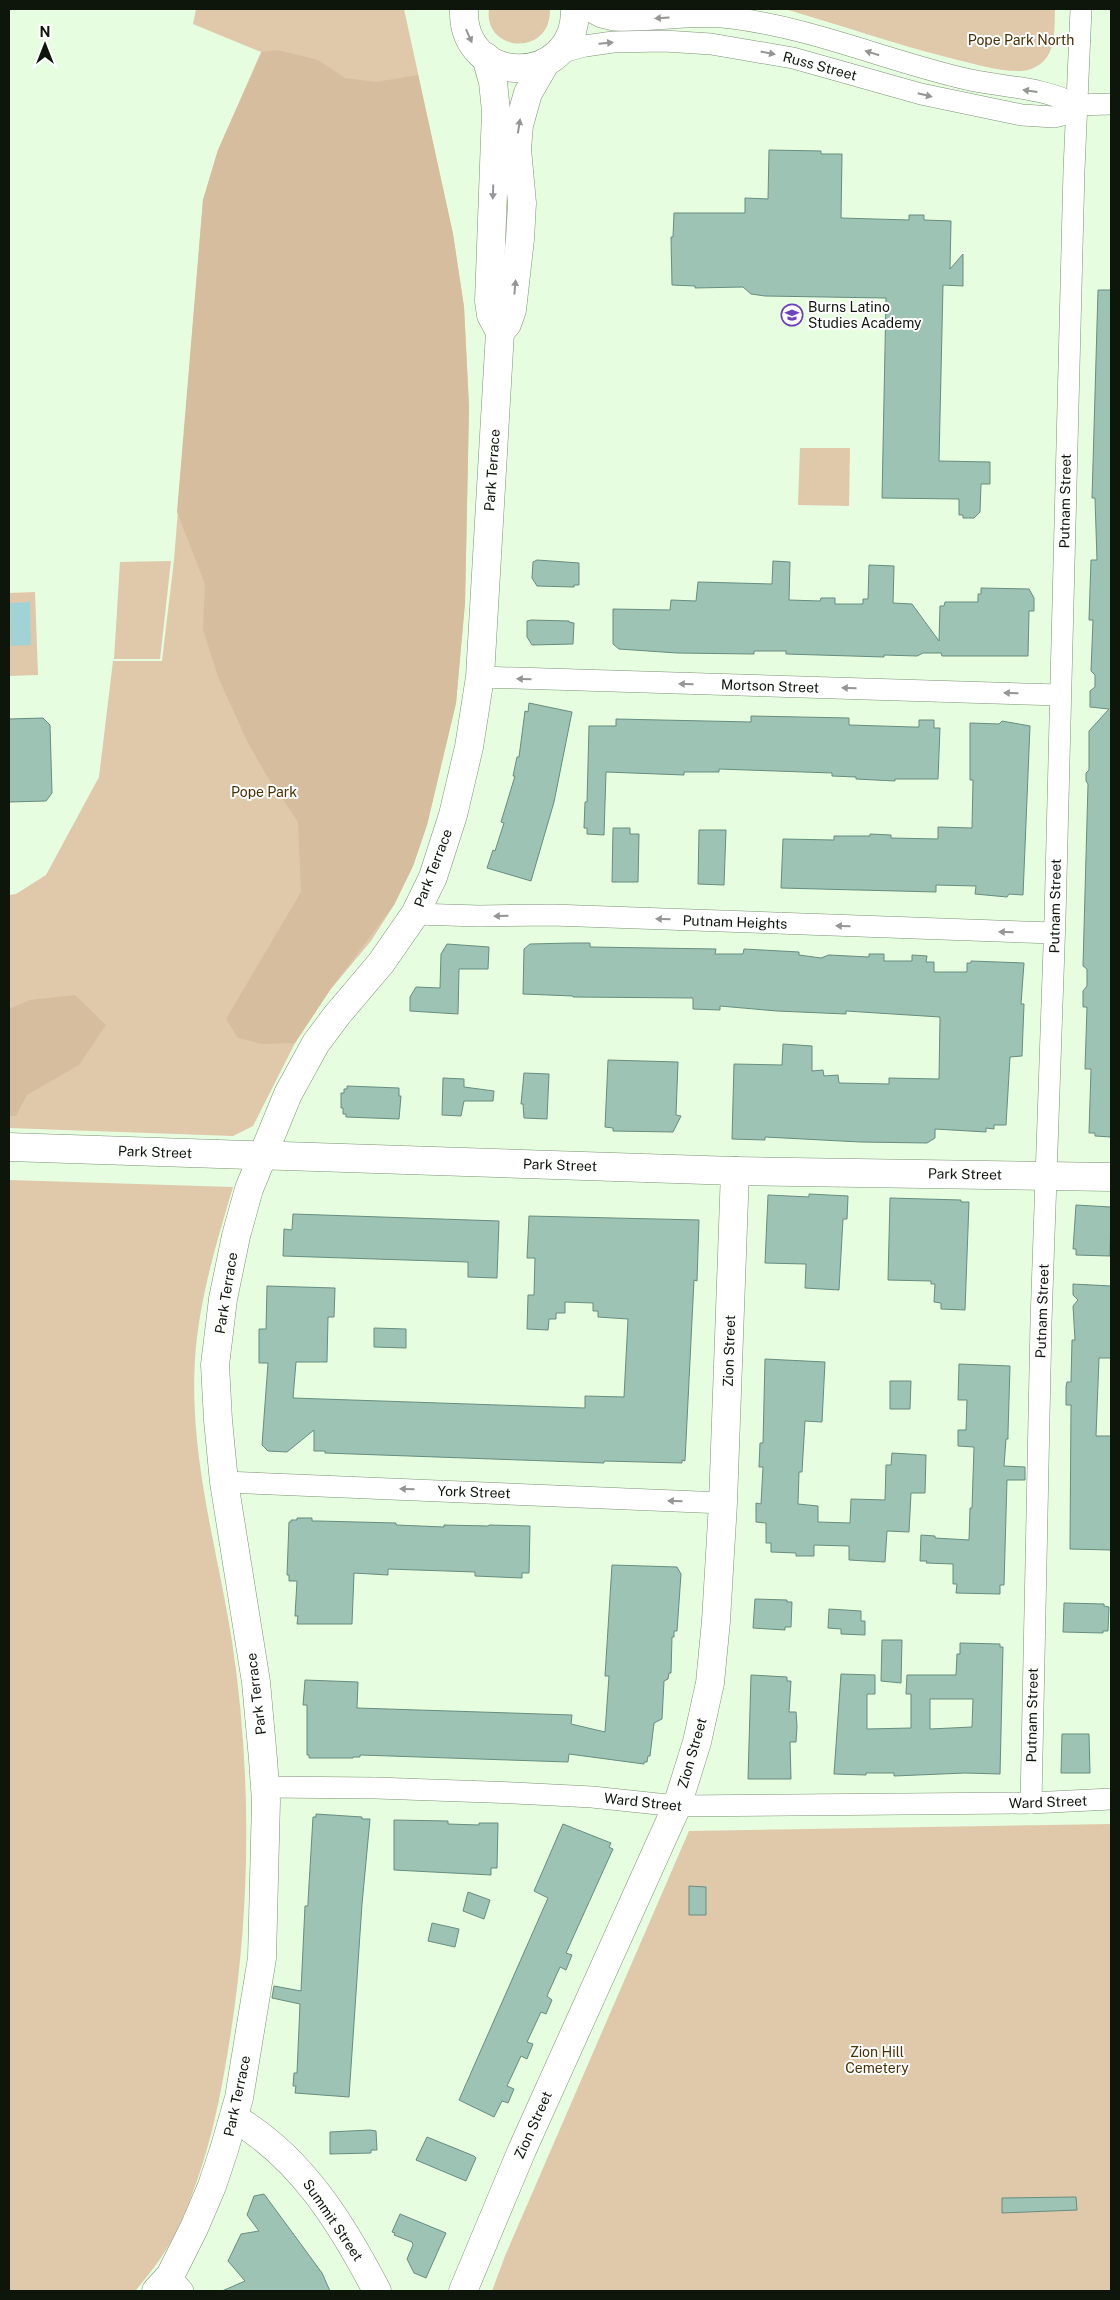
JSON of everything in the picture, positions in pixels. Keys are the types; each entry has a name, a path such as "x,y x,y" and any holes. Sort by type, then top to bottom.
{"main road":[{"path":"464,9 465,23 470,38 486,58 494,63 513,68 532,67 552,58"},
{"name":"Park Terrace","path":"500,332 508,322 512,310 522,223 517,149 519,125 528,93 572,33 575,9"},
{"name":"Park Terrace","path":"170,2286 212,2186 234,2118 262,1958 265,1888 265,1787 256,1682 224,1482 218,1420 215,1365 223,1299 236,1236 249,1189 288,1094 316,1043 381,963 415,914 433,877 453,814 469,747 480,677 500,332 492,318 489,305 496,111 493,82 486,58"},
{"path":"492,222 522,223"},
{"name":"Park Street","path":"9,1147 735,1171 1111,1177"},
{"name":"Zion Street","path":"463,2291 522,2150 677,1806 697,1742 710,1683 716,1621 723,1503 735,1171"},
{"name":"Summit Street","path":"234,2118 264,2136 308,2181 334,2215 378,2291"}],"street":[{"name":"Russ Street","path":"586,9 601,17 614,20 711,16 765,23 936,72 993,85 1052,94 1076,105 1111,104"},
{"name":"Putnam Street","path":"1031,1803 1041,1322 1054,933 1076,105 1081,9"},
{"name":"Russ Street","path":"552,58 585,46 613,42 664,41 711,44 794,58 921,94 1013,113 1054,117 1062,115 1076,105"},
{"name":"Mortson Street","path":"480,677 1060,695"},
{"name":"Putnam Heights","path":"415,914 479,916 552,915 1054,933"},
{"name":"York Street","path":"224,1482 723,1503"},
{"name":"Ward Street","path":"265,1787 376,1788 534,1794 592,1797 677,1806 1031,1803 1111,1800"}],"green space":[{"name":"Pope Park","path":"196,9 404,9 453,234 464,307 469,407 465,603 456,703 427,825 413,866 394,905 371,941 330,990 295,1043 253,1126 233,1136 9,1128 9,895 16,894 46,875 99,777 113,661 162,661 174,560 203,200 218,150 261,52 193,24"},
{"path":"489,9 550,9 547,25 540,36 530,42 518,44 506,41 496,34 490,23"},
{"name":"Pope Park North","path":"785,9 1055,9 1052,47 1045,60 1030,69 1013,71 986,67 929,53"},
{"path":"800,448 850,448 849,506 798,505"},
{"path":"171,561 160,659 114,659 120,562"},
{"path":"35,592 38,675 9,676 9,593"},
{"path":"9,1180 233,1187 200,1315 195,1359 194,1395 200,1466 226,1606 239,1691 246,1792 245,1894 242,1944 225,2068 216,2115 196,2185 168,2247 135,2291 9,2291"},
{"name":"Zion Hill Cemetery","path":"1111,1824 1111,2291 492,2291 505,2256 689,1831"}],"shaded area":[{"name":"Pope Park","path":"278,50 318,60 345,78 376,82 418,75 453,234 464,307 469,407 465,603 456,703 427,825 413,866 394,905 330,990 295,1043 262,1044 238,1038 226,1019 301,892 298,822 265,773 247,741 218,677 203,629 205,584 177,512 203,200 218,150 262,52"},
{"path":"75,995 106,1025 79,1065 27,1095 16,1116 9,1116 9,1009 30,1000"}],"water":[{"path":"30,602 31,645 11,646 10,603"}],"building":[{"path":"769,150 821,151 821,154 842,154 841,218 909,220 909,215 924,215 924,220 951,221 950,269 963,254 963,286 943,285 939,461 990,462 990,484 981,484 980,512 974,518 963,518 963,515 959,515 959,499 882,498 886,298 765,296 751,294 743,287 695,288 695,286 672,285 671,237 673,237 674,213 745,213 745,198 768,199"},
{"path":"1098,290 1111,290 1111,1137 1095,1136 1095,1133 1089,1133 1091,1069 1085,1069 1087,1007 1083,1007 1083,991 1087,986 1087,969 1083,966 1088,784 1086,773 1089,770 1089,731 1109,709 1090,707 1090,691 1095,687 1095,675 1091,671 1093,620 1089,620 1091,560 1097,560 1095,498 1092,498"},
{"path":"537,560 579,563 579,585 574,585 574,587 537,586 532,578 533,562"},
{"path":"773,561 790,562 789,600 820,601 821,598 835,598 835,604 863,604 863,599 868,599 869,565 894,566 893,603 912,604 939,641 940,606 944,606 945,602 978,602 978,594 981,594 981,588 1029,589 1034,598 1034,611 1029,611 1028,656 942,656 941,653 923,653 917,656 884,655 884,657 786,654 786,651 754,651 754,654 677,653 619,649 613,644 613,609 670,610 671,600 696,601 698,582 772,584"},
{"path":"527,621 569,621 574,623 573,644 532,645 527,637"},
{"path":"529,703 572,712 554,802 531,881 487,868 504,823 501,822 515,776 513,776 517,757 519,757 525,711 528,712"},
{"path":"751,716 849,718 849,725 913,727 919,727 919,720 934,720 934,728 940,728 938,779 895,779 895,781 832,776 832,773 719,769 719,772 684,772 684,775 606,772 604,835 587,834 587,828 584,828 585,802 587,802 589,726 616,726 616,719 751,722"},
{"path":"43,718 50,725 52,793 46,801 9,802 9,719"},
{"path":"1002,721 1030,726 1023,895 1009,894 1007,897 975,894 976,886 936,885 936,892 781,888 783,839 834,840 834,836 870,836 870,834 891,835 891,838 938,839 938,827 972,828 973,780 970,780 970,723 999,724"},
{"path":"613,828 630,828 630,834 639,834 638,882 612,882"},
{"path":"699,830 726,830 724,885 698,884"},
{"path":"590,943 590,947 716,949 715,954 743,954 744,949 799,952 799,955 821,958 829,955 869,957 869,954 884,954 884,961 912,961 912,955 927,956 926,962 934,962 934,972 967,972 967,963 971,963 971,961 1024,963 1021,1004 1024,1004 1022,1056 1010,1057 1006,1125 994,1125 994,1129 986,1128 986,1132 935,1129 935,1138 927,1143 765,1137 765,1140 732,1139 734,1064 782,1065 783,1044 812,1046 812,1071 823,1070 824,1076 838,1075 839,1083 889,1084 889,1078 939,1079 940,1017 846,1011 846,1014 777,1011 720,1006 720,1010 693,1009 693,998 573,997 523,994 524,949 530,944"},
{"path":"447,944 489,947 488,969 459,969 458,1014 410,1011 410,997 416,987 440,988 441,954"},
{"path":"608,1060 678,1062 676,1115 681,1116 673,1132 613,1131 613,1128 605,1127"},
{"path":"524,1073 549,1074 547,1119 524,1118 523,1104 521,1104"},
{"path":"443,1078 464,1079 464,1087 494,1091 493,1101 464,1101 461,1116 442,1115"},
{"path":"347,1086 399,1088 399,1096 401,1096 399,1119 346,1117 346,1114 343,1114 343,1108 341,1108 341,1093 344,1093 344,1089 347,1089"},
{"path":"809,1194 848,1196 847,1219 843,1219 839,1290 805,1288 806,1264 765,1263 768,1195 809,1197"},
{"path":"890,1198 961,1200 961,1202 969,1202 965,1310 941,1309 941,1303 934,1302 935,1284 931,1284 931,1281 888,1280"},
{"path":"1076,1205 1111,1207 1110,1256 1076,1255 1076,1249 1073,1249"},
{"path":"293,1214 499,1221 497,1278 468,1277 468,1262 283,1256 284,1229 292,1230"},
{"path":"529,1216 699,1220 697,1281 694,1280 685,1461 682,1460 682,1463 604,1461 604,1463 325,1453 325,1451 314,1451 314,1430 287,1452 268,1451 262,1445 268,1363 259,1363 259,1329 266,1329 267,1286 335,1288 334,1317 328,1317 327,1362 296,1362 293,1398 585,1408 585,1396 624,1397 628,1319 598,1317 598,1311 593,1311 593,1303 565,1302 565,1313 556,1313 556,1319 549,1319 548,1330 527,1329 528,1295 534,1295 535,1258 527,1258"},
{"path":"1073,1284 1111,1286 1111,1358 1099,1358 1096,1436 1111,1436 1111,1550 1070,1549 1071,1405 1066,1405 1066,1387 1067,1382 1071,1382 1072,1340 1075,1340 1073,1306 1078,1300 1073,1295"},
{"path":"374,1328 406,1329 406,1348 374,1347"},
{"path":"765,1359 825,1362 822,1422 805,1421 802,1472 799,1472 798,1504 818,1506 818,1522 850,1523 851,1499 885,1500 886,1465 891,1465 892,1453 926,1455 925,1493 911,1493 909,1532 887,1531 885,1562 849,1560 849,1546 814,1545 814,1556 796,1556 796,1553 771,1552 771,1543 766,1543 766,1523 756,1522 756,1503 761,1504 763,1467 759,1467 760,1443 763,1443"},
{"path":"959,1364 1010,1366 1008,1439 1006,1439 1004,1466 1025,1467 1025,1480 1007,1480 1004,1585 1000,1585 1000,1594 956,1593 957,1584 953,1584 953,1564 920,1561 921,1535 935,1536 935,1538 969,1540 974,1447 958,1446 958,1430 966,1430 967,1400 958,1400"},
{"path":"890,1381 911,1381 910,1409 890,1409"},
{"path":"297,1518 312,1518 312,1521 396,1523 396,1525 444,1527 444,1525 530,1526 529,1573 522,1573 522,1578 475,1576 475,1572 388,1569 388,1575 354,1573 352,1624 297,1624 298,1616 295,1616 297,1581 289,1581 289,1575 287,1575 289,1522 297,1520"},
{"path":"612,1565 677,1567 681,1574 677,1631 674,1631 674,1637 672,1637 671,1673 669,1673 668,1679 664,1681 662,1719 654,1723 650,1756 648,1756 647,1762 644,1762 644,1764 569,1754 568,1762 360,1755 360,1757 353,1758 309,1758 309,1755 307,1755 307,1705 303,1705 305,1680 358,1682 357,1708 572,1715 571,1724 605,1732 609,1676 605,1676"},
{"path":"755,1599 787,1600 787,1602 792,1602 791,1627 785,1627 785,1630 753,1628"},
{"path":"1064,1603 1104,1604 1104,1606 1109,1607 1108,1631 1103,1631 1103,1633 1063,1632"},
{"path":"829,1609 861,1611 861,1621 865,1621 865,1635 841,1634 841,1629 828,1628"},
{"path":"882,1640 902,1640 901,1683 881,1681"},
{"path":"960,1643 1000,1644 1000,1647 1003,1647 1000,1774 965,1773 894,1776 894,1773 866,1773 866,1775 834,1774 841,1674 875,1675 875,1694 867,1694 867,1729 911,1728 911,1694 906,1694 907,1675 956,1675 957,1654 960,1654","holes":["930,1699 973,1699 972,1727 930,1729"]},
{"path":"751,1675 787,1677 787,1681 791,1681 789,1712 796,1712 797,1727 796,1742 790,1742 791,1779 748,1779"},
{"path":"1062,1734 1089,1734 1090,1773 1061,1773"},
{"path":"316,1814 370,1819 362,1904 349,2097 295,2093 296,2086 293,2086 294,2073 297,2073 300,2004 272,1998 274,1986 301,1991 305,1906 308,1906 313,1817 316,1817"},
{"path":"394,1820 448,1821 448,1824 479,1825 479,1823 498,1823 497,1868 491,1868 491,1875 394,1870"},
{"path":"563,1824 611,1843 609,1847 613,1849 566,1953 572,1955 566,1970 560,1967 547,1996 552,2000 546,2014 541,2012 527,2042 533,2044 527,2059 521,2056 507,2086 514,2089 508,2103 502,2101 494,2117 459,2100 548,1898 534,1891"},
{"path":"689,1886 706,1887 706,1915 689,1915"},
{"path":"468,1892 490,1900 484,1919 463,1911"},
{"path":"432,1923 459,1929 455,1947 428,1941"},
{"path":"376,2131 377,2150 371,2150 371,2153 330,2154 330,2132"},
{"path":"427,2137 476,2158 466,2181 416,2160"},
{"path":"264,2194 322,2273 330,2291 222,2291 245,2281 228,2261 241,2234 259,2231 247,2215 254,2196"},
{"path":"1076,2197 1077,2210 1002,2213 1002,2198"},
{"path":"400,2214 446,2233 426,2278 414,2273 407,2259 413,2245 412,2242 394,2235 395,2233 392,2232"}],"place":[{"name":"Burns Latino Studies Academy","path":"792,315"}]}
